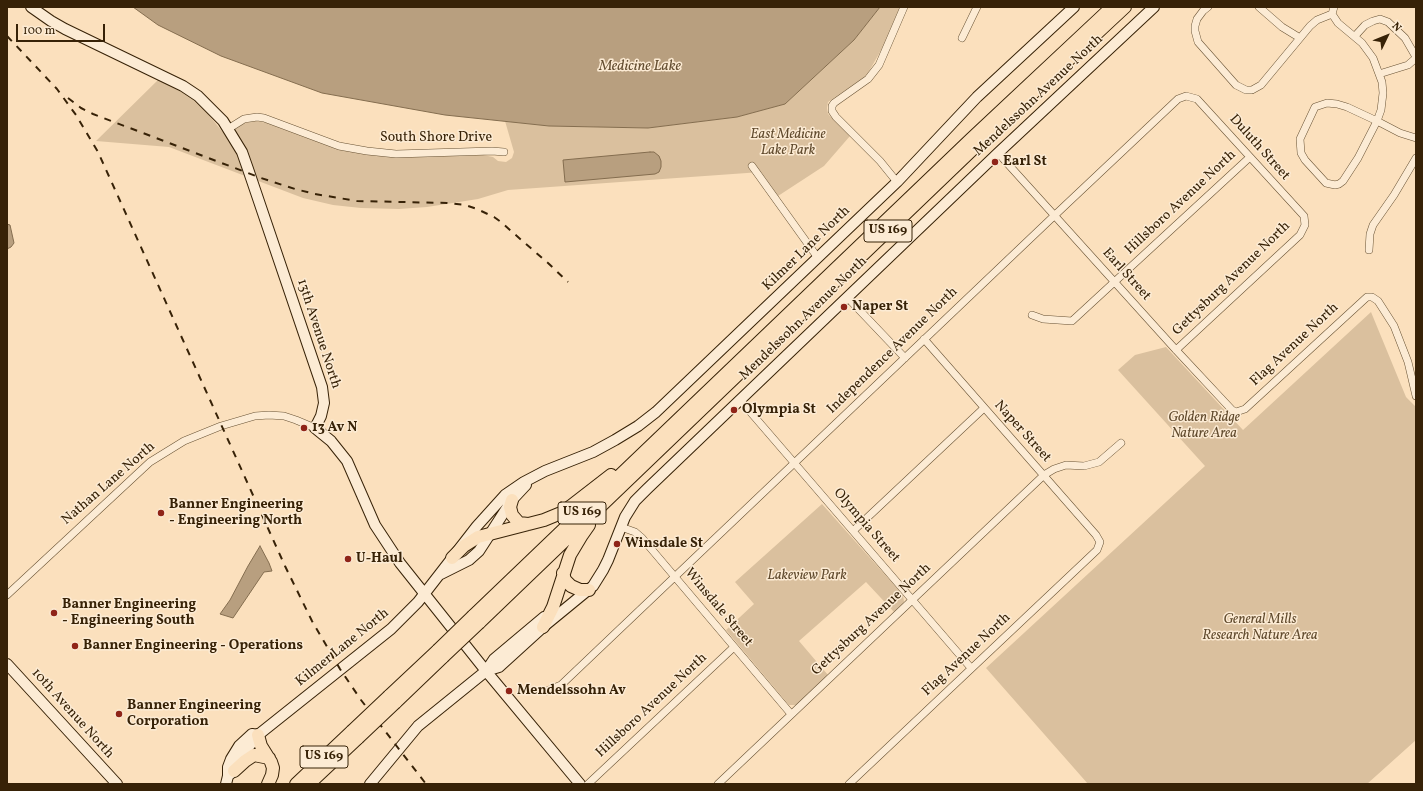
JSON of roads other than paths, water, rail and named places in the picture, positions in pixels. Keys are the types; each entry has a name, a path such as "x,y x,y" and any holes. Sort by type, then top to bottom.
{"highway":[{"name":"US 169","path":"476,620 690,409 971,139 1112,7"},
{"name":"US 169","path":"296,784 355,734 440,653 653,457 979,144 1125,7"},
{"path":"452,558 471,541 491,533 532,524 554,516 571,506 690,409"},
{"path":"542,627 550,613 570,556 582,535 653,457"},
{"path":"512,500 510,511 515,520 523,524 532,524"},
{"path":"563,573 568,583 575,589 589,590"},
{"name":"US 169","path":"309,784 355,734"},
{"path":"258,735 261,746 269,758 273,768 268,784"},
{"path":"230,777 245,761 254,755 269,758"}],"street":[{"path":"31,7 50,21 65,29 183,86 198,96 211,108 228,129"},
{"path":"896,182 880,161 836,117 832,110 832,106 834,103 868,79 879,65 904,7"},
{"path":"962,38 977,7"},
{"name":"Kilmer Lane North","path":"230,777 228,767 239,746 252,734 258,735 391,629 418,602 452,558 500,501 517,486 545,471 593,452 628,432 648,419 668,402 896,182 976,97 1074,7"},
{"name":"Mendelssohn Avenue North","path":"370,784 418,726 486,671 498,666 542,627 589,590 603,570 625,517 635,501 998,153 1154,7"},
{"path":"1208,7 1197,18 1195,26 1196,37 1202,47 1236,85 1241,88 1252,90 1261,85 1317,20 1333,11 1338,23 1355,36 1368,49 1379,74 1383,93 1381,110 1377,121 1358,158 1343,181 1335,185 1326,183 1305,160 1301,153 1300,139 1312,112 1315,107 1320,104 1337,104 1347,107 1377,121 1400,133 1416,138"},
{"path":"1261,8 1282,27 1300,38"},
{"path":"1355,36 1365,24 1380,20 1388,22 1405,38 1416,57 1408,65 1379,74"},
{"name":"Duluth Street","path":"1186,96 1197,99 1304,216 1305,225"},
{"name":"Independence Avenue North","path":"547,691 561,685 1178,99 1186,96"},
{"name":"South Shore Drive","path":"228,129 238,121 257,117 264,118 340,146 367,151 396,154 492,151 504,152"},
{"name":"13th Avenue North","path":"228,129 242,152 320,382 324,403 321,416 315,428"},
{"name":"Earl Street","path":"998,153 1176,350 1229,407 1236,412"},
{"name":"Hillsboro Avenue North","path":"1032,315 1043,319 1072,321 1250,157"},
{"path":"1369,250 1370,234 1373,225 1394,195 1416,158"},
{"path":"752,166 818,258"},
{"name":"Gettysburg Avenue North","path":"1176,350 1300,235 1305,225"},
{"name":"Flag Avenue North","path":"1236,412 1245,410 1367,297 1372,297 1378,301 1384,308 1394,326 1408,362 1415,395"},
{"path":"847,298 905,358"},
{"name":"Naper Street","path":"924,339 1096,535 1100,542"},
{"name":"Olympia Street","path":"740,400 971,668"},
{"path":"853,531 984,408"},
{"name":"Nathan Lane North","path":"7,595 150,462 184,442 221,426 255,416 284,416 315,428"},
{"path":"315,428 340,450 352,473 374,525 400,563 486,671 580,784"},
{"name":"Gettysburg Avenue North","path":"718,784 1044,476 1054,469 1066,466 1084,466 1098,462 1110,454 1121,442"},
{"name":"Kilmer Lane North","path":"439,575 469,560 479,551 512,500 534,477"},
{"name":"Winsdale Street","path":"621,526 635,532 642,538 791,714"},
{"name":"Flag Avenue North","path":"849,784 1097,550 1100,542"},
{"name":"Mendelssohn Avenue North","path":"486,671 494,659 550,613 589,590"},
{"name":"Hillsboro Avenue North","path":"588,784 734,647"},
{"name":"10th Avenue North","path":"7,664 117,784"}],"water":[{"name":"Medicine Lake","path":"133,7 880,7 854,40 785,104 737,117 648,128 549,126 445,115 322,93 221,56 158,25"},
{"path":"654,152 659,156 661,161 659,172 655,174 565,182 563,160"},
{"path":"7,224 10,225 14,243 7,249"},
{"path":"260,546 272,571 264,572 233,618 220,614 230,600"}],"railway":[{"path":"7,36 57,89 76,115 98,152 285,566 312,621 340,669 361,700 426,784"},
{"path":"68,98 81,108 93,114 261,178 295,189 357,201 447,203 465,205 477,209 501,222 568,282"}],"place":[{"name":"Earl St","path":"995,162"},
{"name":"Naper St","path":"844,307"},
{"name":"Olympia St","path":"734,410"},
{"name":"13 Av N","path":"304,428"},
{"name":"Banner Engineering - Engineering North","path":"161,513"},
{"name":"Winsdale St","path":"617,544"},
{"name":"U-Haul","path":"348,559"},
{"name":"Banner Engineering - Engineering South","path":"54,613"},
{"name":"Banner Engineering - Operations","path":"75,646"},
{"name":"Mendelssohn Av","path":"509,691"},
{"name":"Banner Engineering Corporation","path":"119,714"}],"park label":[{"name":"East Medicine Lake Park","path":"788,144"},
{"name":"Golden Ridge Nature Area","path":"1204,426"},
{"name":"Lakeview Park","path":"807,576"},
{"name":"General Mills Research Nature Area","path":"1260,628"}]}
